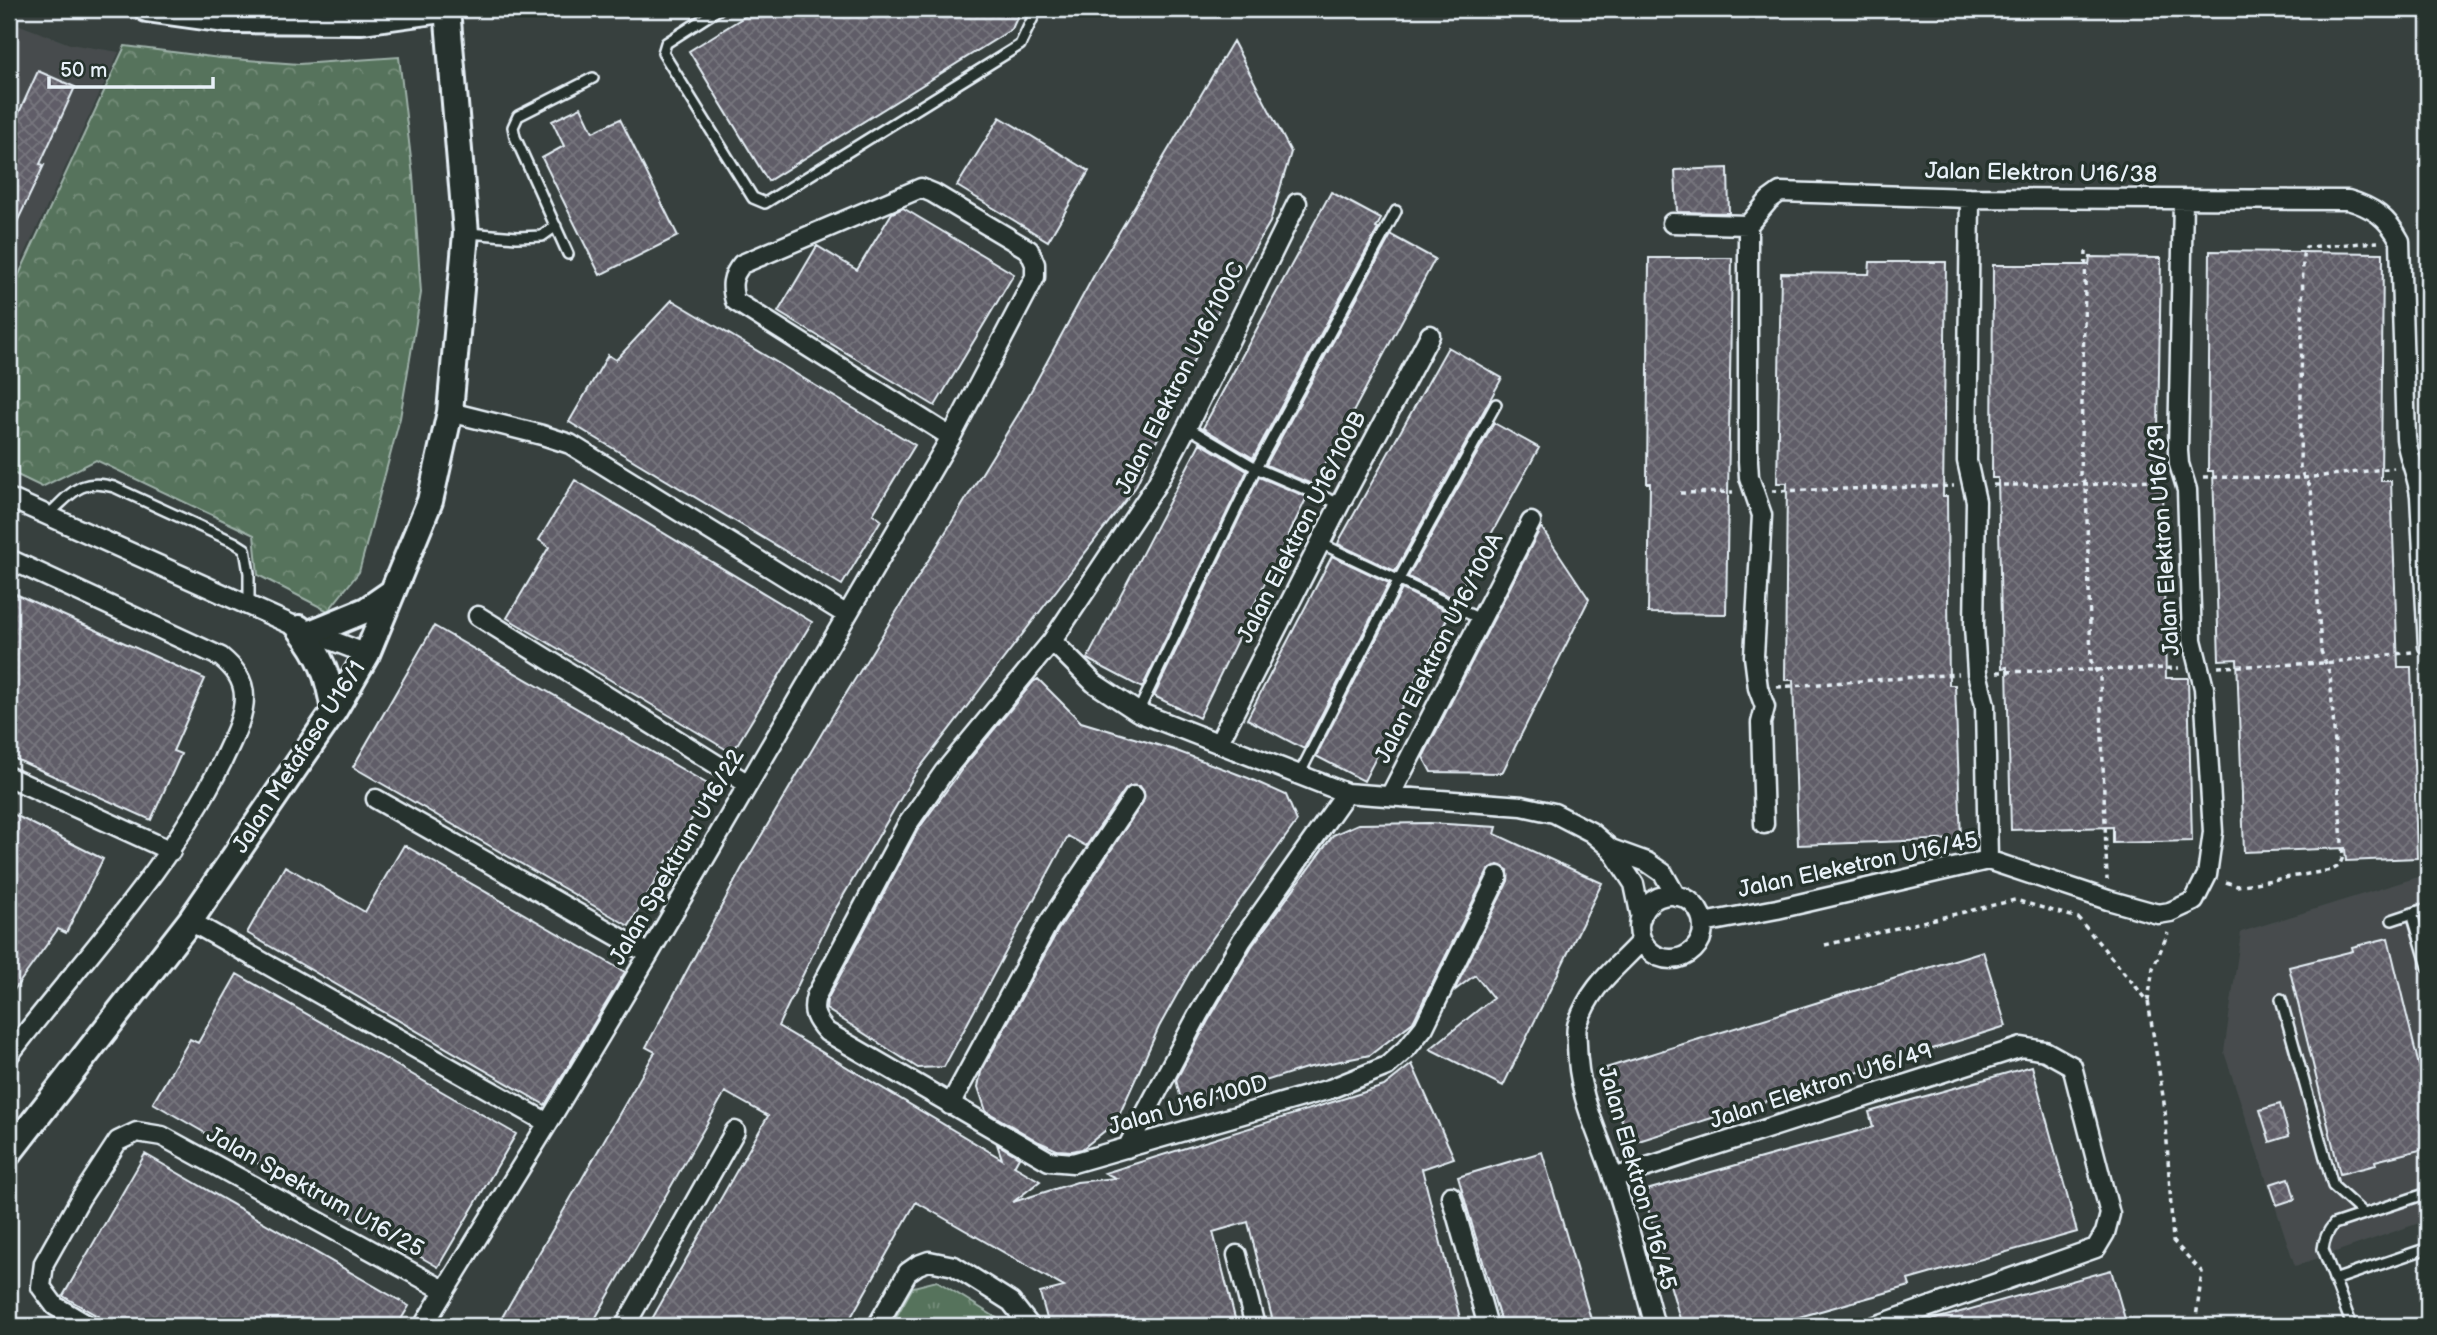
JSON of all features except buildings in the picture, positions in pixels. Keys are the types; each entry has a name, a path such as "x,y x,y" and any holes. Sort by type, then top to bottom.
{"street":[{"path":"147,9 226,20 348,21 447,9"},
{"name":"Jalan Metafasa U16/1","path":"9,1153 190,921 334,711 367,654 430,501 450,412 466,233 447,9"},
{"name":"Jalan Spektrum U16/22","path":"423,1326 649,954 951,438 1035,277 1035,264 1029,250 921,188 742,264 731,284 734,302 951,438"},
{"name":"Jalan Elektron U16/38","path":"1748,225 1769,200 1780,192 1970,198 2348,200 2364,205 2382,216 2392,226 2400,241"},
{"path":"1970,198 1967,461 1976,501 1974,626 1977,673 1984,705 1988,860"},
{"name":"Jalan Elektron U16/39","path":"2183,200 2178,451 2188,503 2192,640 2204,688 2213,832 2207,875"},
{"name":"Jalan Elektron U16/100C","path":"815,1019 813,1006 816,996 907,825 944,772 1052,641 1156,485 1297,203"},
{"path":"1672,223 1748,225 1748,461 1749,477 1762,515 1754,656 1758,688 1765,707 1761,723 1764,824"},
{"path":"2400,241 2407,453 2419,480 2420,496 2422,649"},
{"name":"Jalan Elektron U16/100B","path":"1219,742 1340,504 1430,335"},
{"path":"450,412 570,444 847,615"},
{"path":"9,498 305,631 367,654"},
{"name":"Jalan Elektron U16/100A","path":"1390,796 1531,522"},
{"path":"9,559 221,657 233,667 242,682 244,697 232,741 205,796 171,851 10,1049"},
{"path":"305,631 366,610 392,592"},
{"path":"478,616 748,784"},
{"path":"305,631 329,680 334,711"},
{"path":"1052,641 1094,682 1138,712 1346,793 1522,806 1554,813 1591,832 1611,849 1634,884 1641,918 1642,940 1655,955 1675,959 1684,956 1699,943 1703,923 1694,905 1686,899 1668,895 1651,902 1641,918"},
{"path":"9,777 171,851"},
{"path":"1127,1148 1198,1015 1242,940 1346,793"},
{"path":"950,1105 1048,925 1134,796"},
{"path":"376,799 649,954"},
{"path":"1611,849 1647,862 1663,873 1676,896"},
{"name":"Jalan Eleketron U16/45","path":"1703,923 1777,909 1988,860 2158,914 2170,912 2194,901"},
{"path":"2194,901 2207,875"},
{"name":"Jalan U16/100D","path":"815,1019 827,1032 1049,1161 1073,1163 1330,1089 1387,1066 1408,1048 1424,1027 1498,876"},
{"path":"190,921 548,1123"},
{"name":"Jalan Elektron U16/45","path":"1642,940 1609,971 1593,992 1577,1025 1577,1063 1585,1102 1614,1178 1655,1326"},
{"name":"Jalan Elektron U16/49","path":"1614,1178 2022,1047 2045,1051 2072,1066 2110,1214 2105,1233 2096,1248 1875,1326"},
{"path":"625,1326 735,1131"},
{"name":"Jalan Spektrum U16/25","path":"89,1326 55,1306 41,1287 44,1263 80,1199 118,1141 137,1132 162,1136 444,1290"},
{"path":"1451,1196 1488,1326"},
{"path":"1237,1255 1255,1326"},
{"path":"877,1326 908,1272 929,1261 954,1266 1011,1302 1030,1326"}],"lane":[{"path":"719,9 666,43 663,53 753,198 765,203 1020,45 1037,9"},
{"path":"568,254 515,137 513,127 518,116 593,78"},
{"path":"1138,712 1256,468 1396,211"},
{"path":"466,233 542,236 556,226"},
{"path":"1299,775 1399,579 1496,404"},
{"path":"1187,427 1256,468 1340,504"},
{"path":"47,516 76,489 88,483 114,486 245,549 249,573 249,606"},
{"path":"1320,543 1480,619"},
{"path":"2392,920 2428,908"},
{"path":"2412,913 2428,967"},
{"path":"2281,999 2333,1186 2364,1214"},
{"path":"2351,1326 2323,1250 2324,1239 2334,1224 2428,1193"},
{"path":"2334,1280 2428,1248"}],"path":[{"path":"2207,875 2237,886 2332,870 2339,866 2343,857 2330,674 2321,651 2311,486 2300,467 2304,249 2400,241"},
{"path":"2086,251 2080,476 2086,485 2091,661 2098,671 2108,900"},
{"path":"1680,493 1972,485 2086,485 2182,477 2304,478 2413,466"},
{"path":"1758,688 1977,673 2325,663 2422,649"},
{"path":"1825,945 2015,900 2078,918 2148,1001"},
{"path":"2194,901 2167,934 2153,968 2148,1001 2165,1110 2173,1241 2202,1272 2195,1326"}],"shaded area":[{"path":"9,21 70,44 119,52 9,288"},
{"path":"2428,874 2428,1220 2295,1266 2224,1052 2241,932"}],"green space":[{"path":"125,46 220,58 299,64 399,57 413,176 421,293 400,418 359,572 328,611 258,575 254,535 96,460 42,487 9,471 9,296"},
{"path":"937,1281 1008,1326 891,1326 913,1287"}]}
